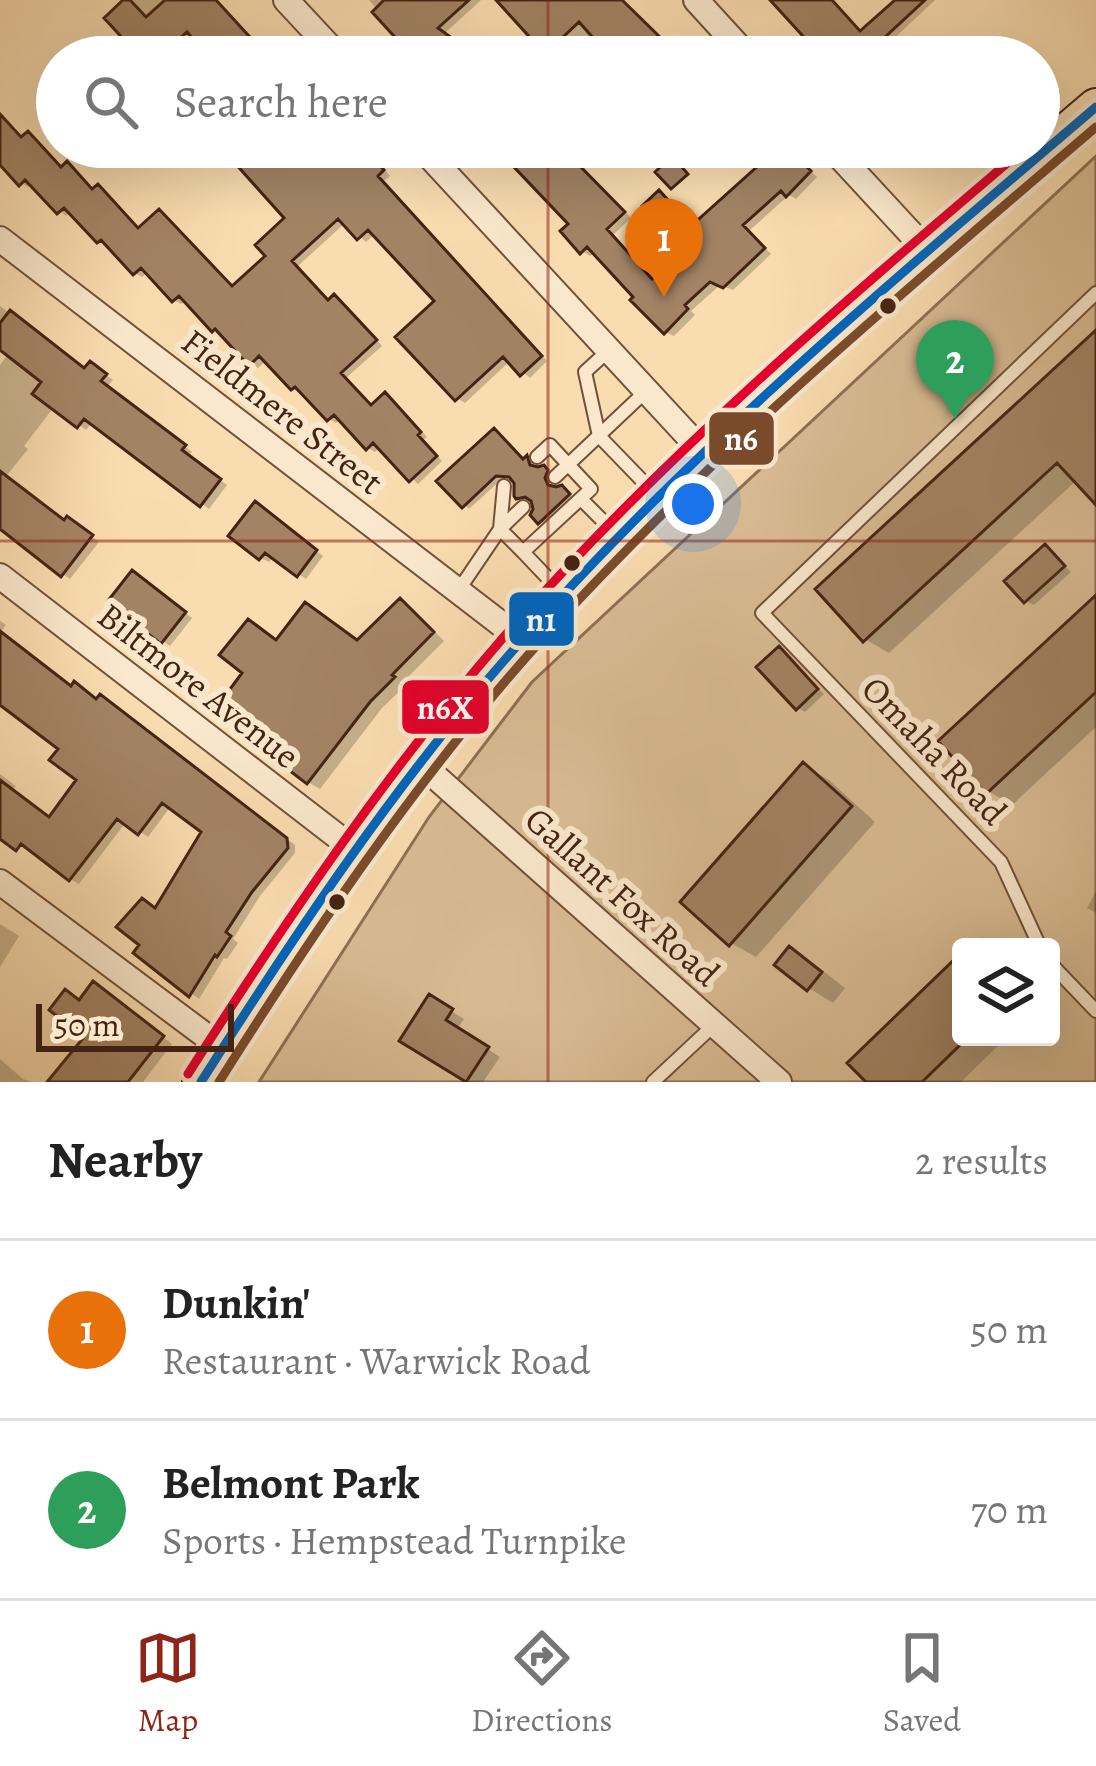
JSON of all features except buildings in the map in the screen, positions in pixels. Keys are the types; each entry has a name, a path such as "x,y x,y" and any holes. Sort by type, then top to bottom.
{"main road":[{"path":"1060,137 1096,106"},
{"path":"201,1082 355,850 420,763 563,594 704,453 1024,168"}],"street":[{"path":"286,0 319,36"},
{"path":"695,0 728,36"},
{"path":"440,168 704,453"},
{"path":"851,168 928,251"},
{"name":"Fieldmere Street","path":"0,238 522,640"},
{"name":"Biltmore Avenue","path":"0,576 355,850"},
{"name":"Gallant Fox Road","path":"420,763 779,1082"},
{"path":"0,882 222,1048"}],"lane":[{"name":"Omaha Road","path":"1036,938 1000,862 762,613 1096,293"},
{"path":"608,352 585,372 599,436 658,497"},
{"path":"555,477 645,392"},
{"path":"523,552 592,489 550,445 536,457"},
{"path":"500,529 505,486"},
{"path":"581,499 619,537"},
{"path":"458,591 500,529 523,507"},
{"path":"500,529 563,594"},
{"path":"1060,973 1096,1011"},
{"path":"652,1082 714,1025"}],"shaded area":[{"path":"1096,156 1096,1082 259,1082 429,817 532,682"}],"transit line":[{"name":"n1","path":"1060,138 1096,107"},
{"name":"n6","path":"1060,158 1096,127"},
{"name":"n6X","path":"188,1074 337,850 459,690 562,572 689,445 1002,168"},
{"name":"n1","path":"201,1082 389,804 516,647 723,434 1025,168"},
{"name":"n6","path":"219,1082 365,862 529,654 732,447 1049,168"}],"place":[{"name":"Dunkin'","path":"664,297"},
{"name":"Belmont Park","path":"955,419"}]}
